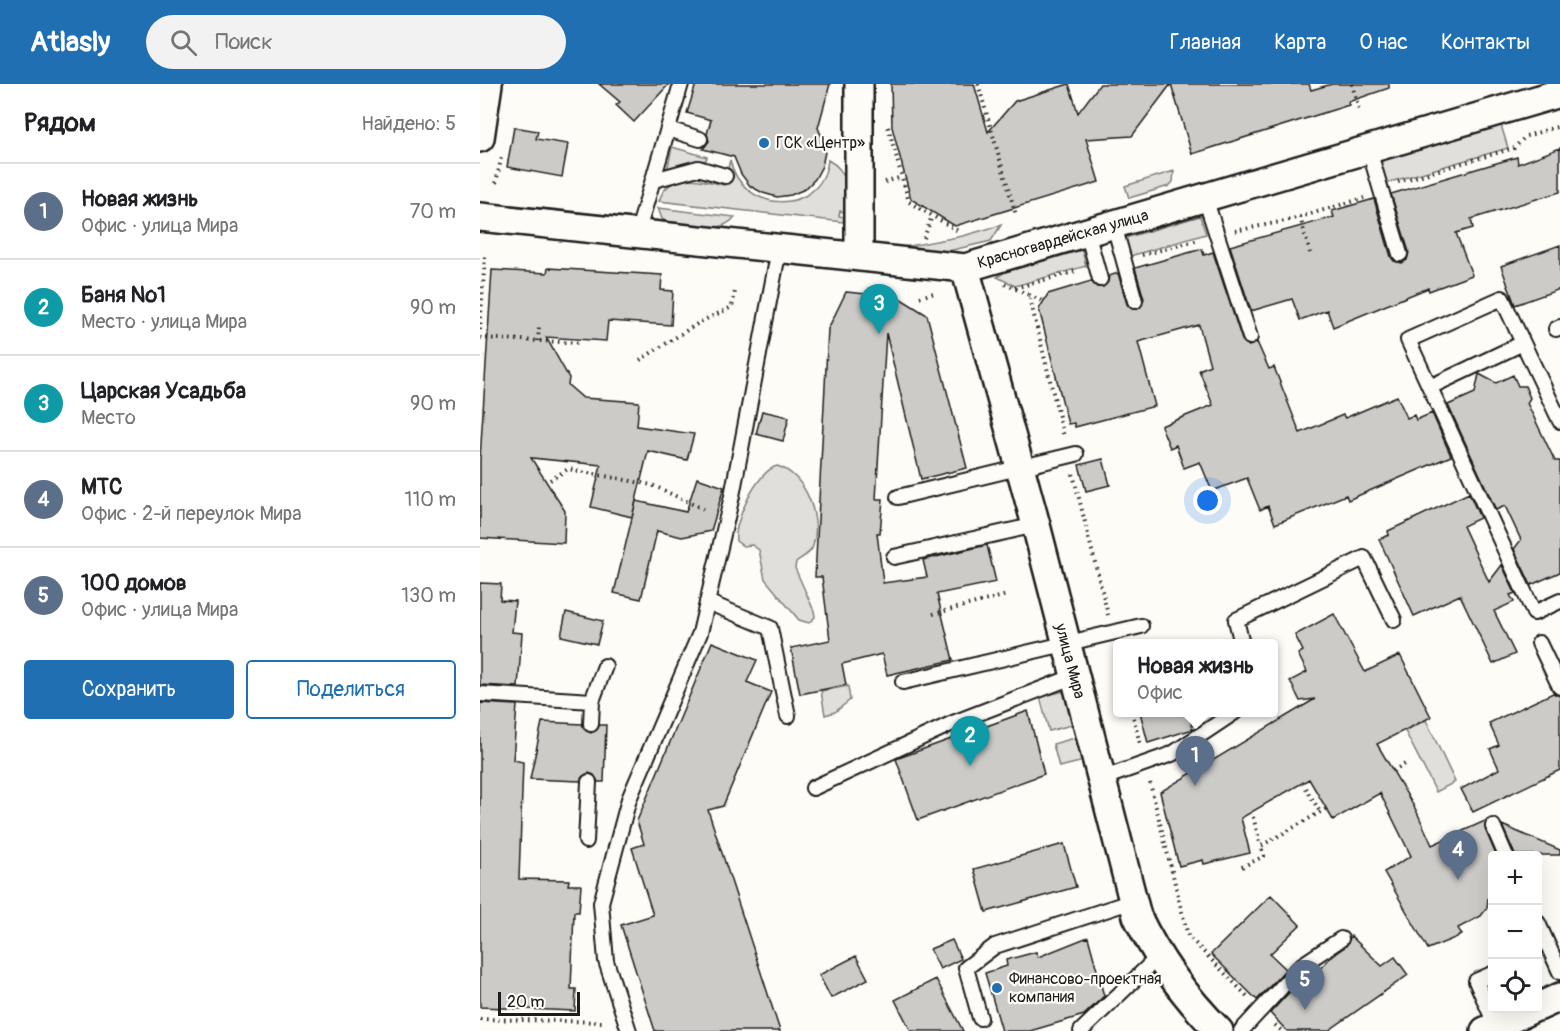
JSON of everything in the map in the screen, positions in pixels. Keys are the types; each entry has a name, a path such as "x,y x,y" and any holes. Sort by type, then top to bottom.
{"street":[{"path":"480,138 488,84"},
{"path":"859,84 859,257"},
{"name":"Красногвардейская улица","path":"480,218 965,268 1560,93"},
{"name":"улица Мира","path":"965,268 1036,525 1137,916 1158,956 1189,1001 1219,1031"},
{"path":"1542,1005 1560,997"},
{"path":"1490,1029 1525,1013"}],"lane":[{"path":"637,234 681,84"},
{"path":"668,129 700,139"},
{"path":"1369,150 1400,254"},
{"path":"654,180 698,168 725,176"},
{"path":"1205,198 1250,337"},
{"path":"1114,225 1135,301"},
{"path":"1087,232 1098,272"},
{"path":"628,1027 606,961 601,903 629,799 700,633 732,496 779,249"},
{"path":"1560,421 1502,298 1408,340 1534,613 1560,601"},
{"path":"1430,387 1523,344"},
{"path":"898,497 1020,467 1071,449"},
{"path":"894,557 1036,525"},
{"path":"1241,639 1236,620 1364,558 1394,620"},
{"path":"707,602 770,628 788,716"},
{"path":"903,682 1141,626"},
{"path":"1539,643 1560,687"},
{"path":"591,724 592,701 605,666"},
{"path":"813,788 954,723 1075,676"},
{"path":"480,694 592,701"},
{"path":"1101,779 1172,754 1228,717"},
{"path":"586,841 589,782"},
{"path":"1493,826 1504,851"},
{"path":"981,1018 966,968 995,946 1133,901"},
{"path":"1241,1031 1302,965 1341,939"},
{"path":"1543,950 1560,972"},
{"path":"1081,1031 1158,956"},
{"path":"1488,976 1476,981 1490,1029"}],"path":[{"path":"978,84 1016,215"},
{"path":"1352,84 1359,109"},
{"path":"888,118 888,129 909,202 960,232"},
{"path":"1463,163 1514,148 1526,136 1560,126"},
{"path":"496,183 500,165"},
{"path":"924,239 932,216"},
{"path":"1300,217 1310,253"},
{"path":"1124,261 1216,235 1290,219"},
{"path":"480,330 485,256"},
{"path":"1042,301 1014,289 1098,272"},
{"path":"640,360 700,322 732,307 735,291"},
{"path":"1029,295 1071,449"},
{"path":"538,341 539,325"},
{"path":"480,338 581,344"},
{"path":"550,480 568,469 652,485 703,509"},
{"path":"1079,495 1113,633"},
{"path":"933,614 1007,596"},
{"path":"1133,717 1188,936 1282,1031"},
{"path":"1393,771 1407,763"},
{"path":"1306,788 1320,812"},
{"path":"1261,846 1326,808"},
{"path":"1242,867 1264,856 1253,817"},
{"path":"480,1019 628,1027"}],"shaded area":[{"path":"1501,125 1508,148 1383,184 1377,162"},
{"path":"672,147 707,157 706,160 667,171"},
{"path":"730,160 737,178 749,191 764,199 781,202 797,199 811,192 822,179 828,160 840,170 845,182 844,212 840,211 839,216 844,217 843,222 659,201 663,191 677,181 695,180 724,185"},
{"path":"1174,171 1173,182 1169,186 1129,198 1125,186"},
{"path":"658,208 735,217 728,223 713,228 695,227 669,223 662,219"},
{"path":"1200,216 1206,234 1130,256 1125,238"},
{"path":"1001,225 991,241 944,252 905,252 904,247 963,236"},
{"path":"1082,250 1086,266 1015,286 997,277 1005,272"},
{"path":"777,466 796,478 804,488 813,511 815,535 813,546 796,562 795,568 814,611 815,617 809,623 799,620 765,579 759,550 752,545 743,546 736,541 738,522 748,498 762,477"},
{"path":"848,686 850,700 835,712 825,715 821,691"},
{"path":"1065,691 1075,724 1049,731 1040,697"},
{"path":"1426,720 1455,782 1436,792 1405,731"},
{"path":"1078,737 1084,761 1059,767 1053,744"}],"building":[{"path":"599,84 669,84 634,122 616,105 620,102"},
{"name":"ГСК «Центр»","path":"696,84 830,84 818,128 825,152 822,166 815,179 805,189 791,195 777,197 750,186 741,174 734,157 703,149 709,141 707,134 711,120 687,113"},
{"path":"891,84 974,84 988,132 1015,101 1069,84 1078,113 1100,84 1171,84 1132,136 1086,139 1099,182 955,226 911,199 892,127"},
{"path":"1171,84 1309,84 1311,90 1332,84 1389,84 1389,88 1348,102 1349,105 1192,154"},
{"path":"514,127 538,131 536,139 568,144 562,177 507,167"},
{"path":"1560,148 1560,192 1471,219 1473,228 1456,233 1472,275 1429,291 1428,288 1333,327 1327,310 1300,320 1292,299 1251,311 1230,246 1334,217 1332,211 1374,199 1391,257 1394,261 1402,263 1407,260 1409,252 1391,194 1517,157 1518,164"},
{"path":"1560,245 1560,289 1515,305 1501,266"},
{"path":"1202,249 1204,255 1213,252 1242,340 1249,346 1257,342 1269,369 1274,367 1300,433 1343,415 1345,418 1397,396 1407,418 1414,415 1416,420 1432,413 1451,456 1348,500 1346,495 1275,524 1268,506 1260,510 1247,478 1212,491 1200,462 1184,468 1176,445 1170,448 1161,426 1213,405 1199,370 1210,365 1199,325 1138,342 1155,406 1075,427 1074,423 1068,424 1039,309 1048,294 1091,281 1097,287 1103,287 1108,282 1109,276 1118,273 1127,304 1132,309 1138,309 1144,299 1135,268"},
{"path":"548,268 662,275 661,290 673,291 671,325 608,321 606,341 546,337 569,378 568,385 583,398 639,402 637,426 694,434 687,460 648,451 632,517 591,507 601,465 531,458 565,511 564,543 480,538 480,459 492,270 547,273"},
{"path":"846,292 898,297 927,315 967,468 921,479 886,333 876,499 883,499 880,533 877,533 883,583 927,577 923,560 987,545 996,582 937,594 953,660 887,675 882,654 842,664 846,685 800,694 791,648 830,640 822,577 815,577 828,329"},
{"path":"1479,374 1496,383 1513,375 1518,386 1525,386 1530,398 1527,403 1555,461 1560,461 1560,572 1531,585 1514,549 1521,540 1505,506 1496,510 1448,405 1475,393"},
{"path":"762,411 789,417 783,441 756,434"},
{"path":"1103,459 1110,485 1086,491 1079,465"},
{"path":"697,478 724,487 711,531 682,537 657,531 641,599 614,593 636,501 686,512"},
{"path":"1469,493 1480,518 1463,526 1489,582 1502,565 1515,593 1510,595 1514,602 1494,611 1515,654 1493,664 1460,595 1414,616 1379,539 1389,535 1388,531"},
{"path":"480,583 501,584 500,600 515,601 512,632 522,633 518,687 480,685"},
{"path":"566,612 603,621 597,644 561,636"},
{"path":"1334,614 1365,672 1400,655 1431,717 1377,744 1416,810 1432,845 1487,820 1485,829 1494,851 1488,851 1487,908 1481,916 1458,928 1462,935 1428,949 1384,872 1411,856 1380,793 1333,820 1309,779 1241,818 1250,853 1204,864 1203,860 1179,866 1160,792 1315,699 1300,701 1290,681 1307,672 1298,654 1303,651 1295,635"},
{"path":"712,642 757,660 747,682 771,692 723,806 708,810 780,1031 655,1031 621,925 653,915 632,848 644,844 637,821"},
{"path":"1553,693 1560,696 1560,770 1473,812 1461,789 1499,769 1490,749 1499,745 1489,723"},
{"path":"480,703 517,705 513,760 523,762 519,879 569,880 568,885 581,885 579,912 574,912 571,989 576,989 575,1011 480,1007"},
{"path":"1028,711 1044,774 918,820 896,759"},
{"path":"1141,717 1189,717 1193,729 1148,743"},
{"path":"542,722 582,724 586,731 591,733 600,725 606,725 604,782 598,782 594,775 589,773 580,781 530,779"},
{"path":"1502,825 1560,850 1560,855 1542,855 1542,851 1513,851"},
{"path":"1064,844 1076,887 986,912 974,869"},
{"path":"1271,895 1300,925 1270,954 1286,969 1257,1000 1211,954"},
{"path":"1351,936 1382,966 1395,957 1408,975 1328,1031 1287,1031 1270,1013 1299,982 1303,986 1333,955 1346,946"},
{"path":"1088,937 1104,996 1084,1015 1030,1031 1002,1031 985,973 1007,966 1006,960 1036,952 1038,957"},
{"path":"952,940 961,959 940,969 930,949"},
{"path":"856,956 868,979 831,998 819,975"},
{"path":"936,979 963,1031 911,1031 895,1000"}],"place":[{"name":"ГСК «Центр»","path":"764,143"},
{"name":"Царская Усадьба","path":"879,334"},
{"name":"Баня №1","path":"970,766"},
{"name":"Новая жизнь","path":"1195,786"},
{"name":"МТС","path":"1458,880"},
{"name":"Финансово-проектная компания","path":"997,988"},
{"name":"100 домов","path":"1305,1010"}]}
